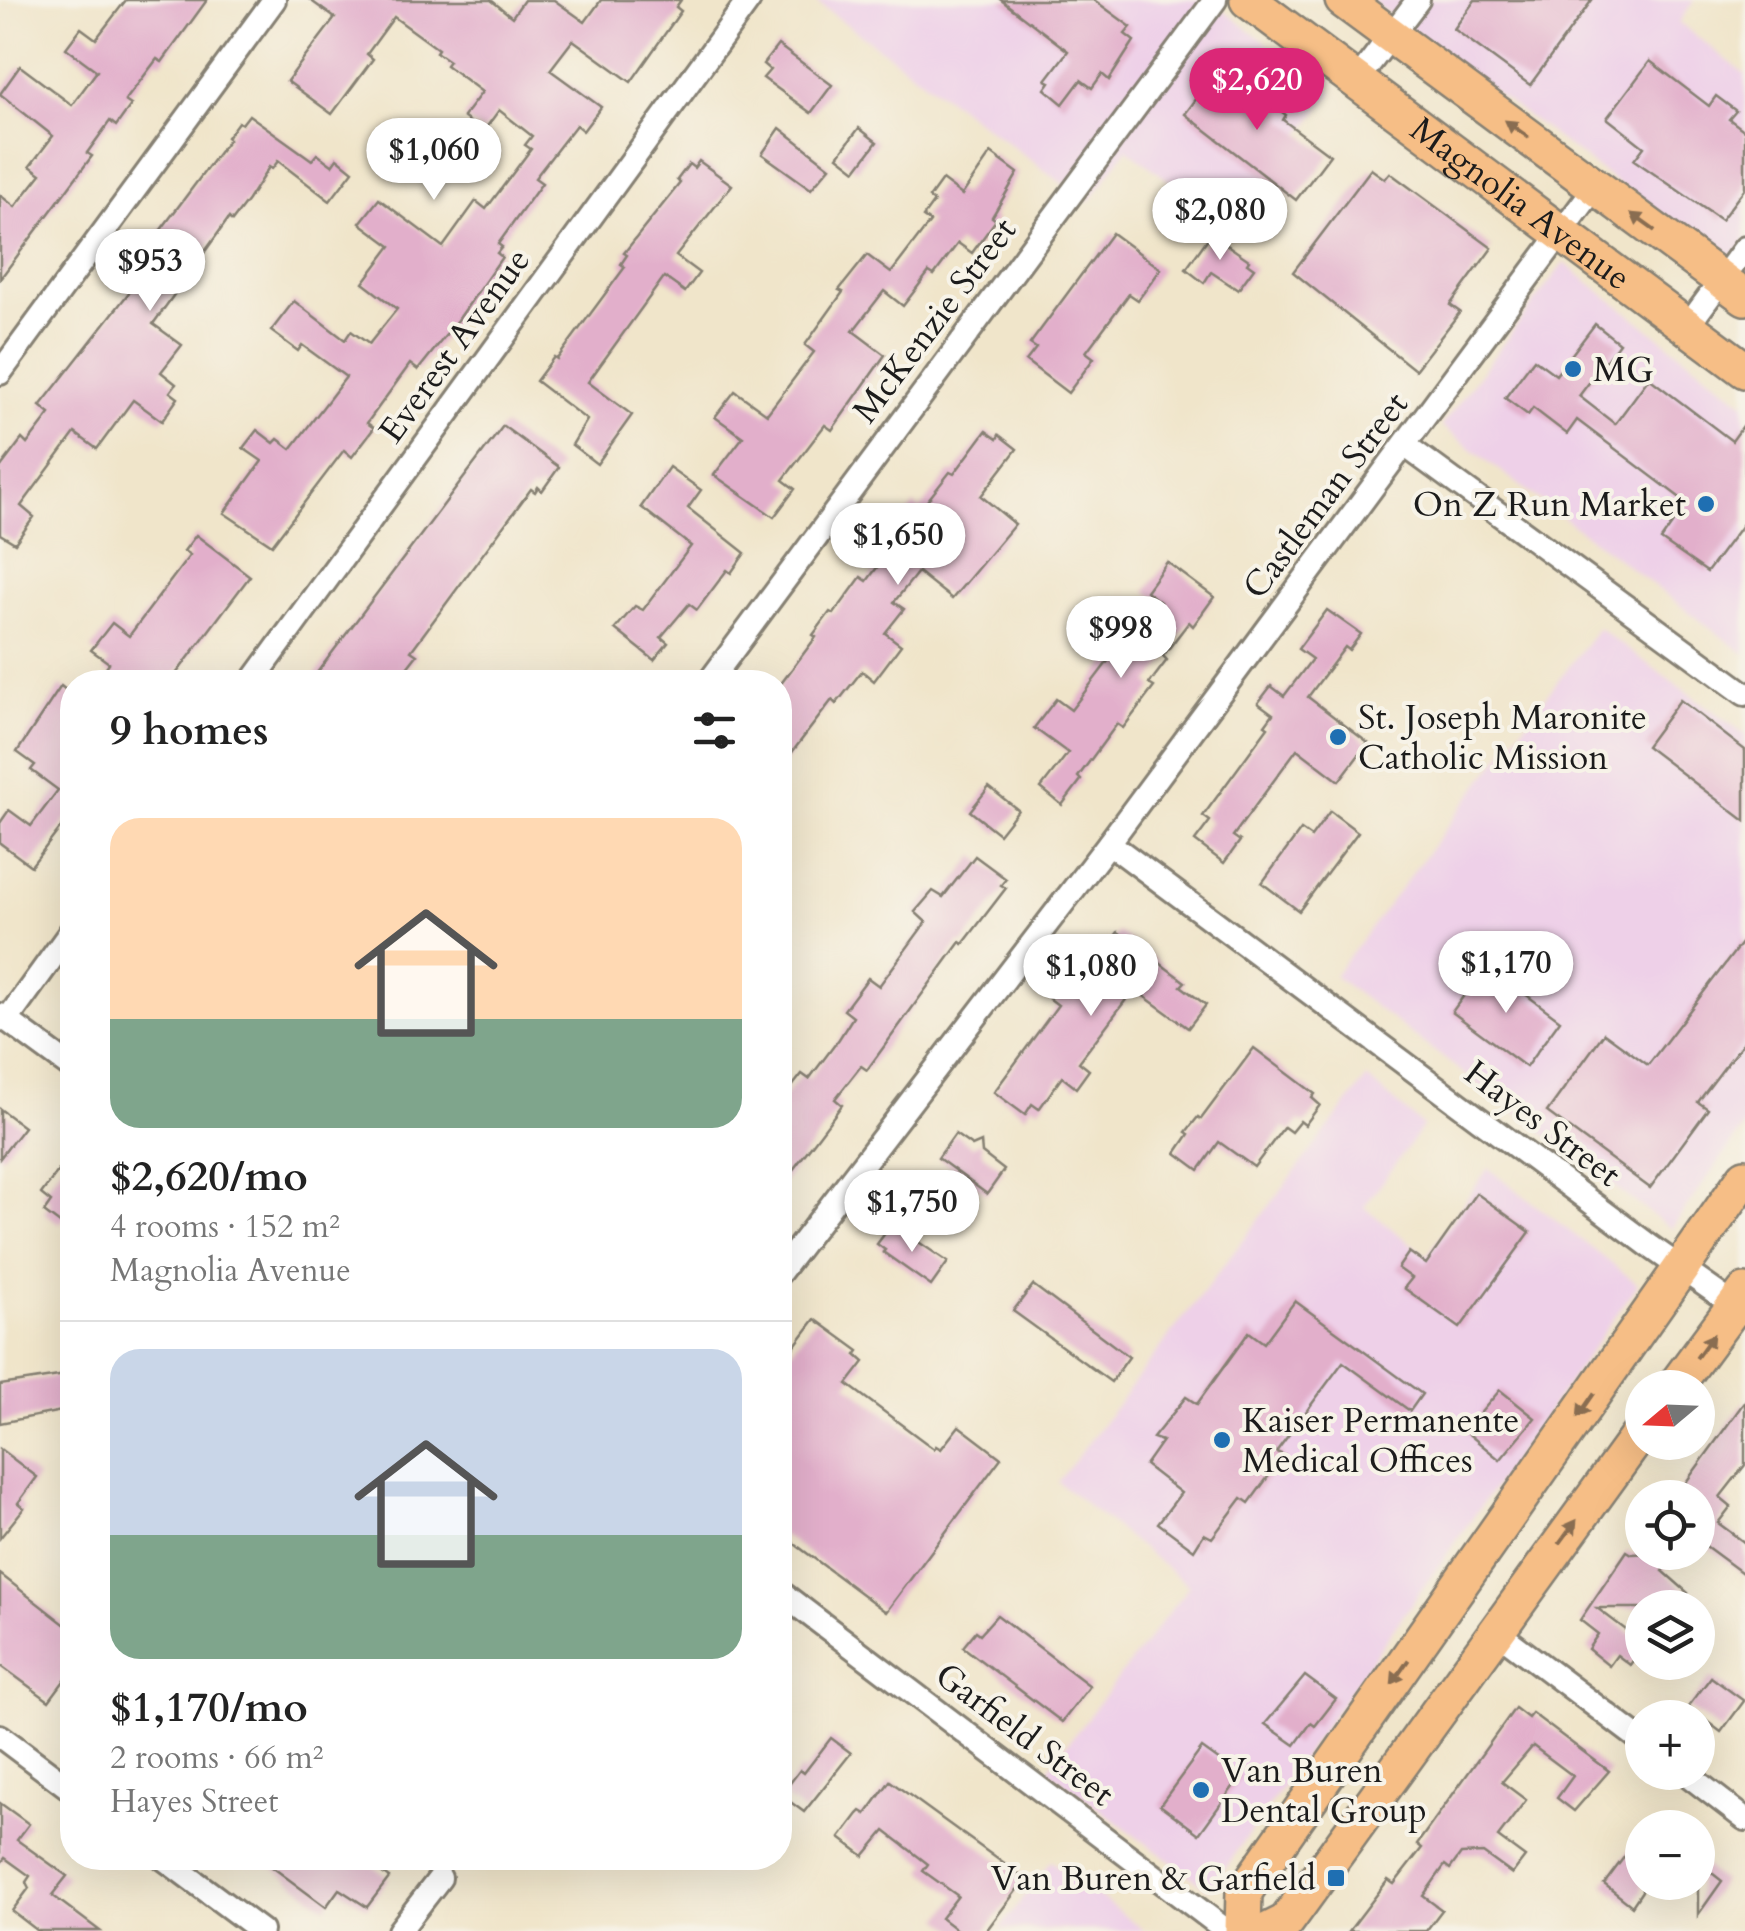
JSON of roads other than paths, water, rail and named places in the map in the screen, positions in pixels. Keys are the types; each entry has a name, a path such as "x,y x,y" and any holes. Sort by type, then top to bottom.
{"main road":[{"name":"Magnolia Avenue","path":"1248,0 1745,370"},
{"name":"Magnolia Avenue","path":"1342,0 1733,288"},
{"path":"1243,1931 1244,1892 1745,1178"},
{"path":"1688,1370 1742,1303"},
{"path":"1268,1931 1286,1922 1625,1454"},
{"path":"1402,1761 1432,1681 1516,1570 1518,1548 1500,1530"}],"street":[{"path":"0,374 274,0"},
{"name":"Everest Avenue","path":"261,670 748,0"},
{"name":"McKenzie Street","path":"718,670 1215,0"},
{"path":"1357,80 1418,0"},
{"name":"Castleman Street","path":"792,1256 1109,843 1595,187"},
{"path":"1687,327 1733,288 1745,248"},
{"path":"1406,446 1745,694"},
{"name":"Hayes Street","path":"1109,843 1680,1267 1742,1303"},
{"path":"60,945 3,1018 60,1059"},
{"name":"Garfield Street","path":"792,1601 1227,1931"},
{"path":"1496,1631 1625,1729"},
{"path":"0,1736 60,1781"},
{"path":"1707,1790 1745,1819"},
{"path":"179,1870 261,1931"},
{"path":"399,1931 440,1878"}],"place":[{"name":"MG","path":"1573,369"},
{"name":"On Z Run Market","path":"1706,504"},
{"name":"St. Joseph Maronite Catholic Mission","path":"1338,737"},
{"name":"Kaiser Permanente Medical Offices","path":"1222,1440"},
{"name":"Van Buren Dental Group","path":"1201,1790"},
{"name":"Van Buren & Garfield","path":"1336,1878"}]}
